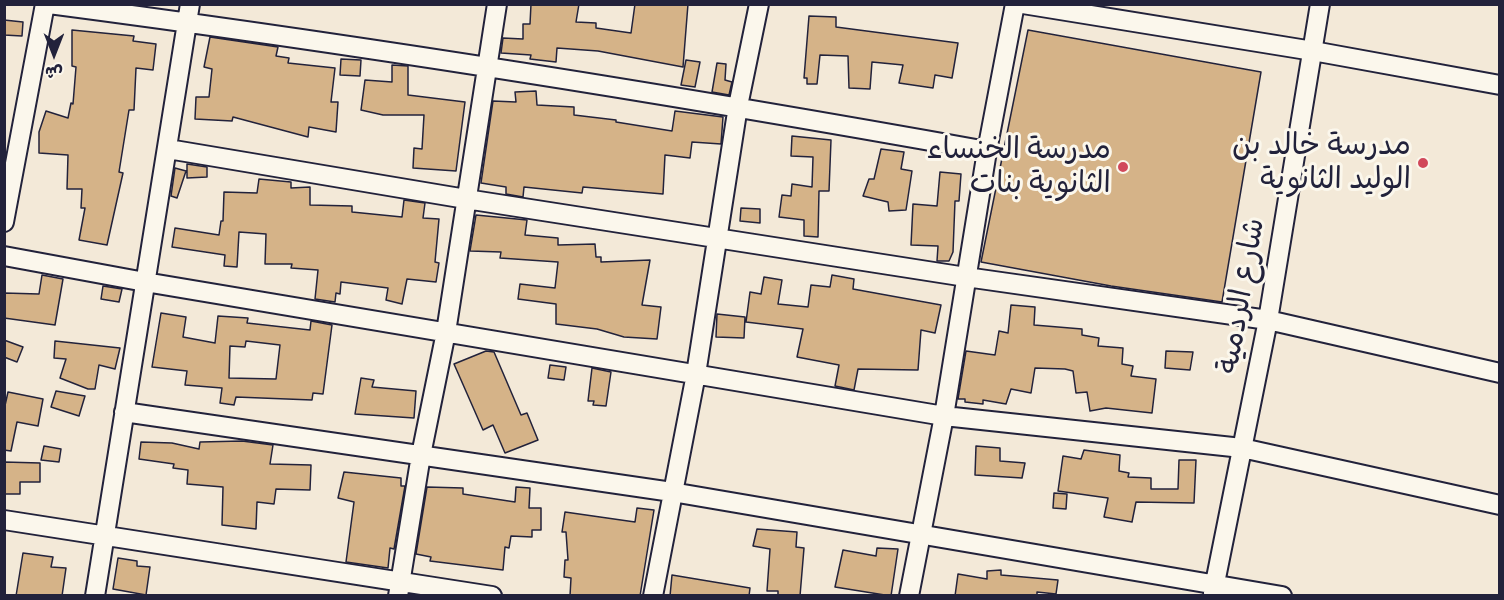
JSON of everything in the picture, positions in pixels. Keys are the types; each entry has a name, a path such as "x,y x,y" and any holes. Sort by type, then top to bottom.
{"street":[{"path":"4,222 13,129 47,4 189,13 484,68 738,106 987,151"},
{"path":"400,588 421,455 446,332 484,68 496,4"},
{"path":"653,596 696,374 738,106 759,4"},
{"path":"909,596 944,416 987,151 1015,4"},
{"path":"1023,4 1313,51 1500,85"},
{"name":"شارع الردمية","path":"1214,589 1268,320 1320,4"},
{"path":"95,596 189,13"},
{"path":"168,149 465,199 966,277 1268,320 1500,374"},
{"path":"4,256 145,282 944,416 1242,448 1500,505"},
{"path":"124,412 672,492 920,534 1214,589 1282,596"},
{"path":"4,520 400,588 492,596"}],"building":[{"path":"531,4 579,4 576,22 596,23 596,28 631,33 635,4 688,4 683,67 598,51 557,48 556,62 530,59 531,55 501,53 503,38 523,39 523,24 530,24"},
{"path":"809,16 836,17 836,27 958,43 952,78 935,75 933,88 899,83 903,65 872,62 870,89 849,88 848,56 820,55 817,84 807,84 807,78 804,78"},
{"path":"4,20 23,22 22,36 4,35"},
{"path":"72,30 134,36 133,41 156,44 153,70 136,68 134,110 129,110 119,172 123,173 107,245 79,240 85,208 81,208 82,189 67,189 68,155 39,153 39,132 46,111 68,118 71,103 73,104 76,67 72,66"},
{"name":"مدرسة الخنساء الثانوية بنات","path":"1028,30 1261,72 1222,302 1111,286 981,262"},
{"path":"210,37 278,47 276,56 289,58 288,63 335,68 331,102 338,102 336,132 309,127 308,137 233,117 232,121 195,119 196,97 209,97 212,69 204,67"},
{"path":"341,59 361,60 360,76 340,75"},
{"path":"686,60 700,62 695,87 681,85"},
{"path":"717,63 726,64 725,80 732,82 729,95 712,92"},
{"path":"392,65 408,66 408,95 465,102 456,171 413,168 414,148 422,149 424,115 383,115 361,110 365,80 392,82"},
{"path":"536,91 537,105 574,107 574,115 616,120 616,122 672,131 675,111 723,117 721,144 692,142 690,158 665,155 663,194 583,187 582,193 524,187 523,197 506,194 506,187 481,183 493,101 516,102 515,92"},
{"path":"792,136 831,140 829,191 819,191 818,237 804,236 804,220 779,217 782,195 791,196 792,184 812,187 813,157 791,156"},
{"path":"881,149 904,152 901,169 912,171 906,210 889,211 888,202 863,196 869,179 874,179"},
{"path":"187,164 207,167 207,177 187,178"},
{"path":"175,168 186,171 177,198 171,196"},
{"path":"940,172 961,174 959,201 955,201 953,252 949,261 937,261 938,246 911,245 913,204 937,206"},
{"path":"259,179 291,182 291,188 310,187 310,205 352,206 352,212 402,217 404,200 425,203 423,218 439,219 435,262 439,263 436,282 407,279 402,304 386,300 388,288 341,282 340,294 336,293 335,302 315,299 318,270 291,268 292,264 265,264 266,234 239,232 237,267 224,266 225,255 172,247 175,228 219,235 221,221 223,221 224,192 257,193"},
{"path":"741,208 760,209 760,223 740,221"},
{"path":"476,215 527,220 525,235 558,238 558,245 595,244 596,257 601,257 601,262 650,260 642,305 661,307 657,339 624,337 597,329 556,324 556,304 518,299 520,284 555,288 558,262 500,258 501,252 470,251"},
{"path":"42,275 63,279 55,325 4,318 4,293 39,294"},
{"path":"832,275 854,279 853,289 941,305 935,333 921,330 918,370 858,369 854,390 835,386 839,365 797,357 803,329 746,322 750,292 761,294 764,277 782,280 778,304 808,307 811,285 830,287"},
{"path":"103,286 122,289 119,302 101,299"},
{"path":"1011,305 1035,307 1034,325 1082,329 1082,335 1099,338 1098,346 1123,348 1122,364 1133,366 1131,376 1156,379 1152,413 1106,408 1090,411 1087,392 1076,393 1073,371 1065,369 1035,368 1031,393 1011,389 1006,404 983,400 983,404 958,399 966,351 995,355 999,331 1008,333"},
{"path":"161,313 186,317 183,337 215,343 218,316 248,318 247,323 310,330 311,321 332,325 323,394 313,393 312,400 236,397 234,405 220,403 222,388 185,385 187,371 152,367","holes":["246,341 280,345 276,379 229,378 230,346 245,347"]},
{"path":"717,314 745,317 744,338 716,337"},
{"path":"4,340 23,347 17,362 4,357"},
{"path":"55,341 120,348 115,369 99,365 95,389 88,389 60,378 66,359 54,358"},
{"path":"486,351 494,352 521,415 527,413 538,440 505,453 493,425 483,430 454,364"},
{"path":"1166,351 1193,352 1190,370 1165,368"},
{"path":"550,365 566,367 564,380 548,378"},
{"path":"592,368 611,372 606,406 593,405 594,401 588,401"},
{"path":"361,378 374,380 372,387 416,391 414,418 355,414"},
{"path":"56,391 85,396 79,416 51,407"},
{"path":"8,392 43,399 38,426 17,422 11,451 4,450 4,410"},
{"path":"242,441 273,445 270,464 311,465 310,490 276,489 274,504 257,502 256,529 222,525 223,487 187,484 188,470 173,468 174,464 139,459 141,442 172,443 199,449 200,442"},
{"path":"44,446 61,449 59,462 41,460"},
{"path":"976,446 1000,448 1000,461 1025,463 1022,478 975,475"},
{"path":"1084,450 1120,455 1119,471 1129,473 1128,477 1151,478 1151,489 1178,489 1179,460 1196,460 1194,503 1136,502 1132,522 1104,517 1108,498 1058,491 1063,456 1081,459"},
{"path":"4,462 40,463 40,482 20,482 20,494 4,494"},
{"path":"344,472 401,478 401,486 405,486 394,549 390,548 388,568 346,562 354,502 338,498"},
{"path":"427,487 463,488 463,494 515,502 516,487 530,488 529,508 541,508 541,530 532,530 532,537 511,536 509,548 505,547 503,570 430,561 431,557 416,554"},
{"path":"1054,493 1067,494 1066,509 1053,508"},
{"path":"637,508 654,510 640,596 570,596 571,578 564,577 565,560 568,560 566,532 562,532 565,512 635,522"},
{"path":"757,529 797,532 796,547 804,548 800,596 778,596 778,591 767,591 770,549 753,546"},
{"path":"877,548 898,549 891,596 835,587 843,550 876,556"},
{"path":"23,553 53,557 51,567 66,568 62,596 16,596"},
{"path":"118,558 137,561 137,566 150,567 146,595 113,589"},
{"path":"1001,570 1001,575 1058,580 1056,594 1037,592 1037,596 955,596 958,574 987,579 987,571"},
{"path":"672,575 750,588 749,596 670,596"}],"place":[{"name":"مدرسة خالد بن الوليد الثانوية","path":"1423,163"},
{"name":"مدرسة الخنساء الثانوية بنات","path":"1123,167"}]}
